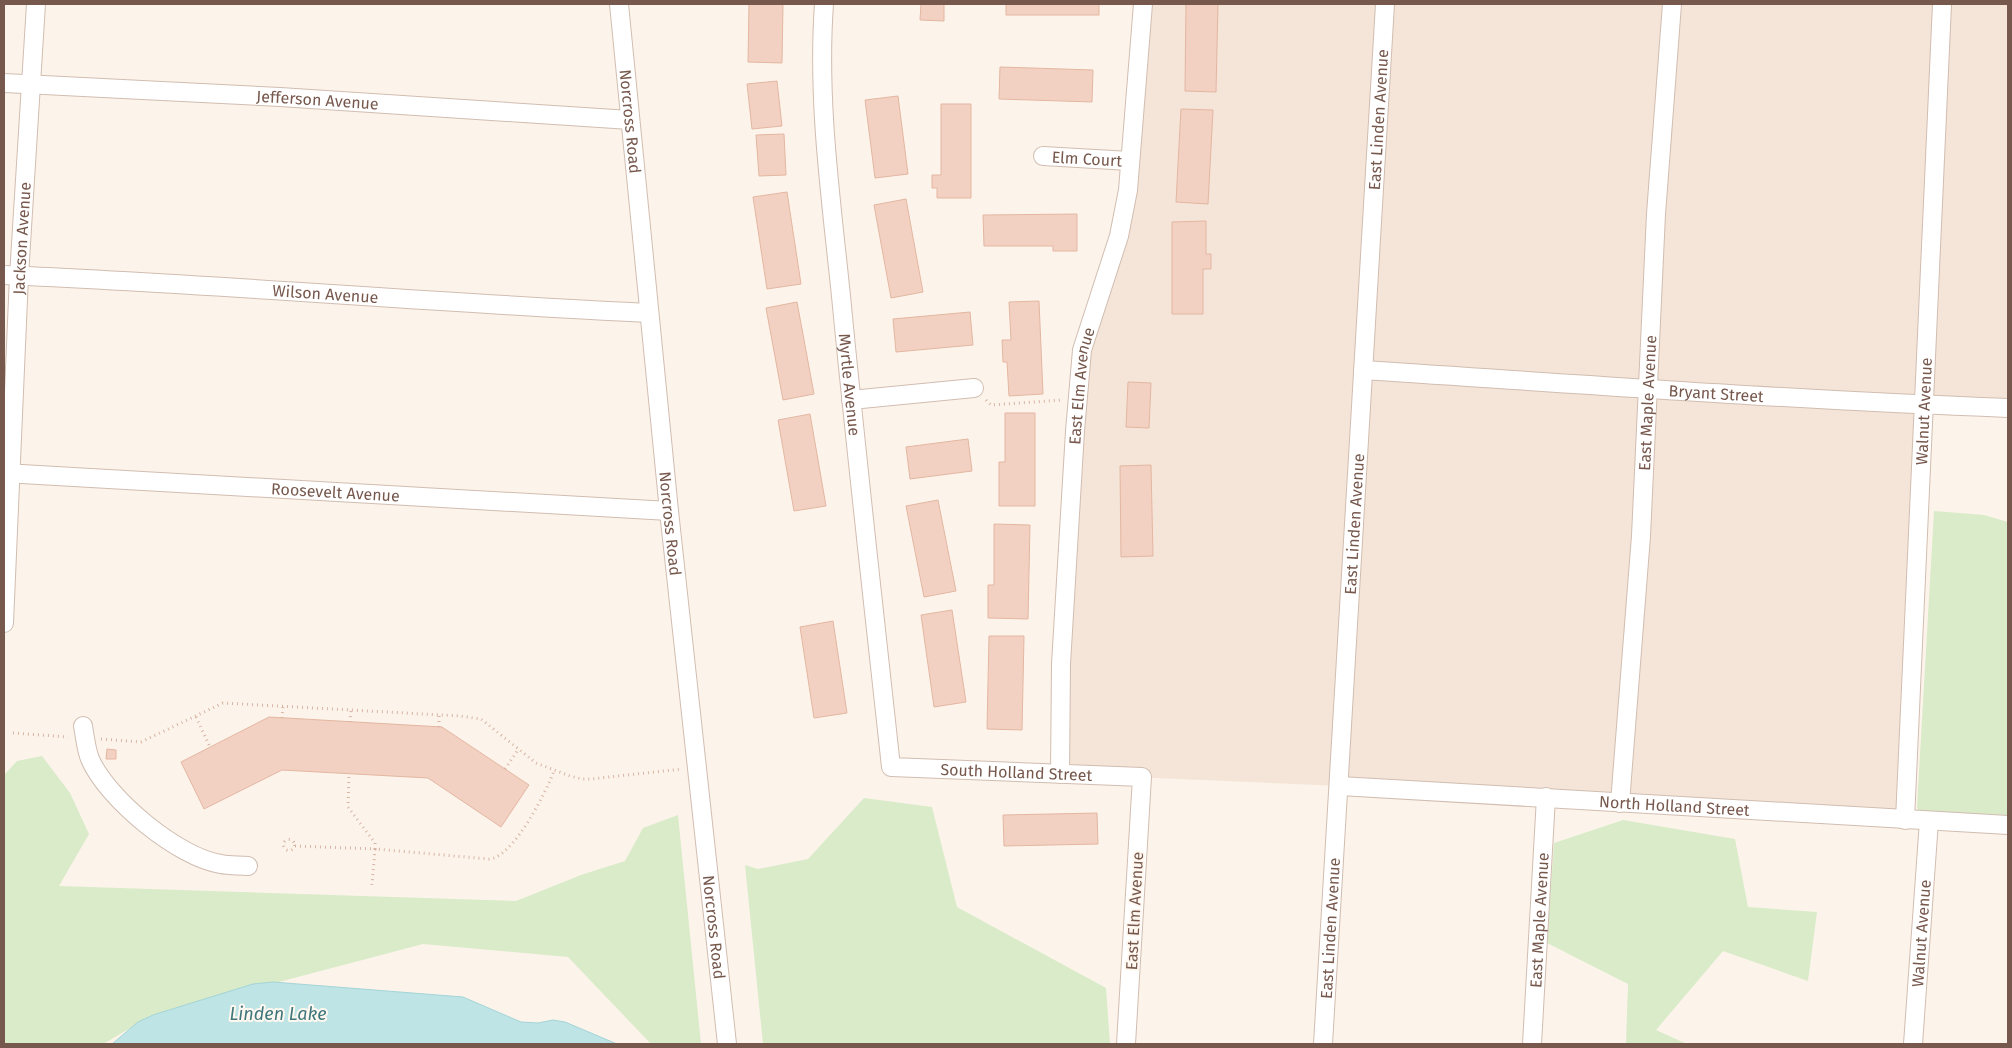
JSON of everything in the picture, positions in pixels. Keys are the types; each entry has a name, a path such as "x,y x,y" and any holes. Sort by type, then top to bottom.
{"street":[{"name":"Jackson Avenue","path":"4,623 11,276 32,85 36,4"},
{"name":"Norcross Road","path":"619,4 669,511 727,1044"},
{"name":"Myrtle Avenue","path":"824,4 821,82 851,400 891,767"},
{"name":"East Elm Avenue","path":"1060,774 1061,664 1082,350 1119,236 1128,190 1143,4"},
{"name":"East Linden Avenue","path":"1324,1044 1385,4"},
{"name":"East Maple Avenue","path":"1620,802 1641,536 1656,214 1672,4"},
{"name":"Walnut Avenue","path":"1905,820 1942,4"},
{"name":"Jefferson Avenue","path":"4,83 280,97 630,120"},
{"name":"Elm Court","path":"1042,156 1130,161"},
{"name":"Wilson Avenue","path":"11,276 89,279 541,308 649,313"},
{"name":"Bryant Street","path":"1364,370 1648,389 2008,408"},
{"path":"851,400 974,388"},
{"name":"Roosevelt Avenue","path":"8,474 669,511"},
{"path":"84,732 91,761 121,804 192,854 220,864 248,866"},
{"name":"South Holland Street","path":"891,767 1142,778"},
{"name":"East Elm Avenue","path":"1126,1044 1142,778"},
{"name":"North Holland Street","path":"1340,786 2008,826"},
{"name":"East Maple Avenue","path":"1532,1044 1546,797"},
{"name":"Walnut Avenue","path":"1913,1044 1929,821"}],"path":[{"path":"974,388 991,405 1078,399"},
{"path":"13,733 84,732 140,742 223,703 283,706 481,719 536,763 554,771 582,779 683,769"},
{"path":"282,718 283,706"},
{"path":"350,722 351,710"},
{"path":"439,715 439,727"},
{"path":"196,717 210,747"},
{"path":"505,769 518,750"},
{"path":"295,846 374,849 493,859 504,852 529,820 546,791 554,771"},
{"path":"350,773 348,806 374,843 372,885"}],"shaded area":[{"path":"1143,4 2008,4 2008,408 1925,405 1905,820 1340,786 1060,774 1082,350 1119,236"}],"green space":[{"path":"1934,511 1984,515 2008,522 2008,821 1920,816 1917,807"},
{"path":"42,756 70,793 89,834 59,886 516,901 581,875 625,861 643,828 678,815 701,1044 651,1044 568,957 423,944 153,1015 103,1044 4,1044 4,775 17,761"},
{"path":"864,798 932,807 957,907 1106,988 1110,1044 763,1044 745,865 758,869 808,859"},
{"path":"1623,820 1735,839 1748,907 1817,912 1808,981 1723,951 1656,1030 1687,1044 1626,1044 1628,984 1547,943 1554,843"}],"water":[{"name":"Linden Lake","path":"273,982 463,997 521,1022 538,1023 553,1020 565,1022 617,1044 112,1044 138,1022 153,1015 253,984"}],"building":[{"path":"749,4 783,4 782,63 748,62"},
{"path":"921,4 944,4 944,21 920,20"},
{"path":"1006,4 1099,4 1099,15 1006,15"},
{"path":"1186,4 1218,4 1216,92 1185,91"},
{"path":"1000,67 1093,70 1092,102 999,99"},
{"path":"777,81 782,126 752,129 747,84"},
{"path":"898,96 908,174 875,178 865,100"},
{"path":"941,104 971,104 971,198 937,198 937,188 932,188 932,175 941,175"},
{"path":"1181,109 1213,110 1208,204 1176,202"},
{"path":"784,134 786,175 759,176 756,135"},
{"path":"787,192 801,284 767,289 753,197"},
{"path":"906,199 923,292 891,298 874,205"},
{"path":"1077,214 1077,251 1053,251 1053,246 984,246 983,215"},
{"path":"1206,221 1206,254 1211,254 1211,269 1203,269 1203,314 1172,314 1172,222"},
{"path":"1039,301 1043,394 1009,396 1007,362 1003,362 1002,340 1011,340 1009,302"},
{"path":"797,302 814,394 783,400 766,308"},
{"path":"970,312 973,345 896,352 893,319"},
{"path":"1128,382 1151,383 1149,428 1126,427"},
{"path":"1005,413 1035,413 1035,506 999,506 999,462 1005,462"},
{"path":"810,414 826,506 794,511 778,420"},
{"path":"968,439 972,471 910,479 906,447"},
{"path":"1151,465 1153,556 1121,557 1120,466"},
{"path":"938,500 956,591 924,597 906,506"},
{"path":"994,524 1030,525 1028,619 988,618 988,585 994,585"},
{"path":"952,610 966,702 934,707 921,615"},
{"path":"833,621 847,713 814,718 800,627"},
{"path":"989,636 1024,636 1022,730 987,729"},
{"path":"269,717 442,727 529,785 501,827 428,778 282,770 204,809 181,762"},
{"path":"107,749 116,750 116,759 106,759"},
{"path":"1097,813 1098,844 1004,846 1003,815"}]}
